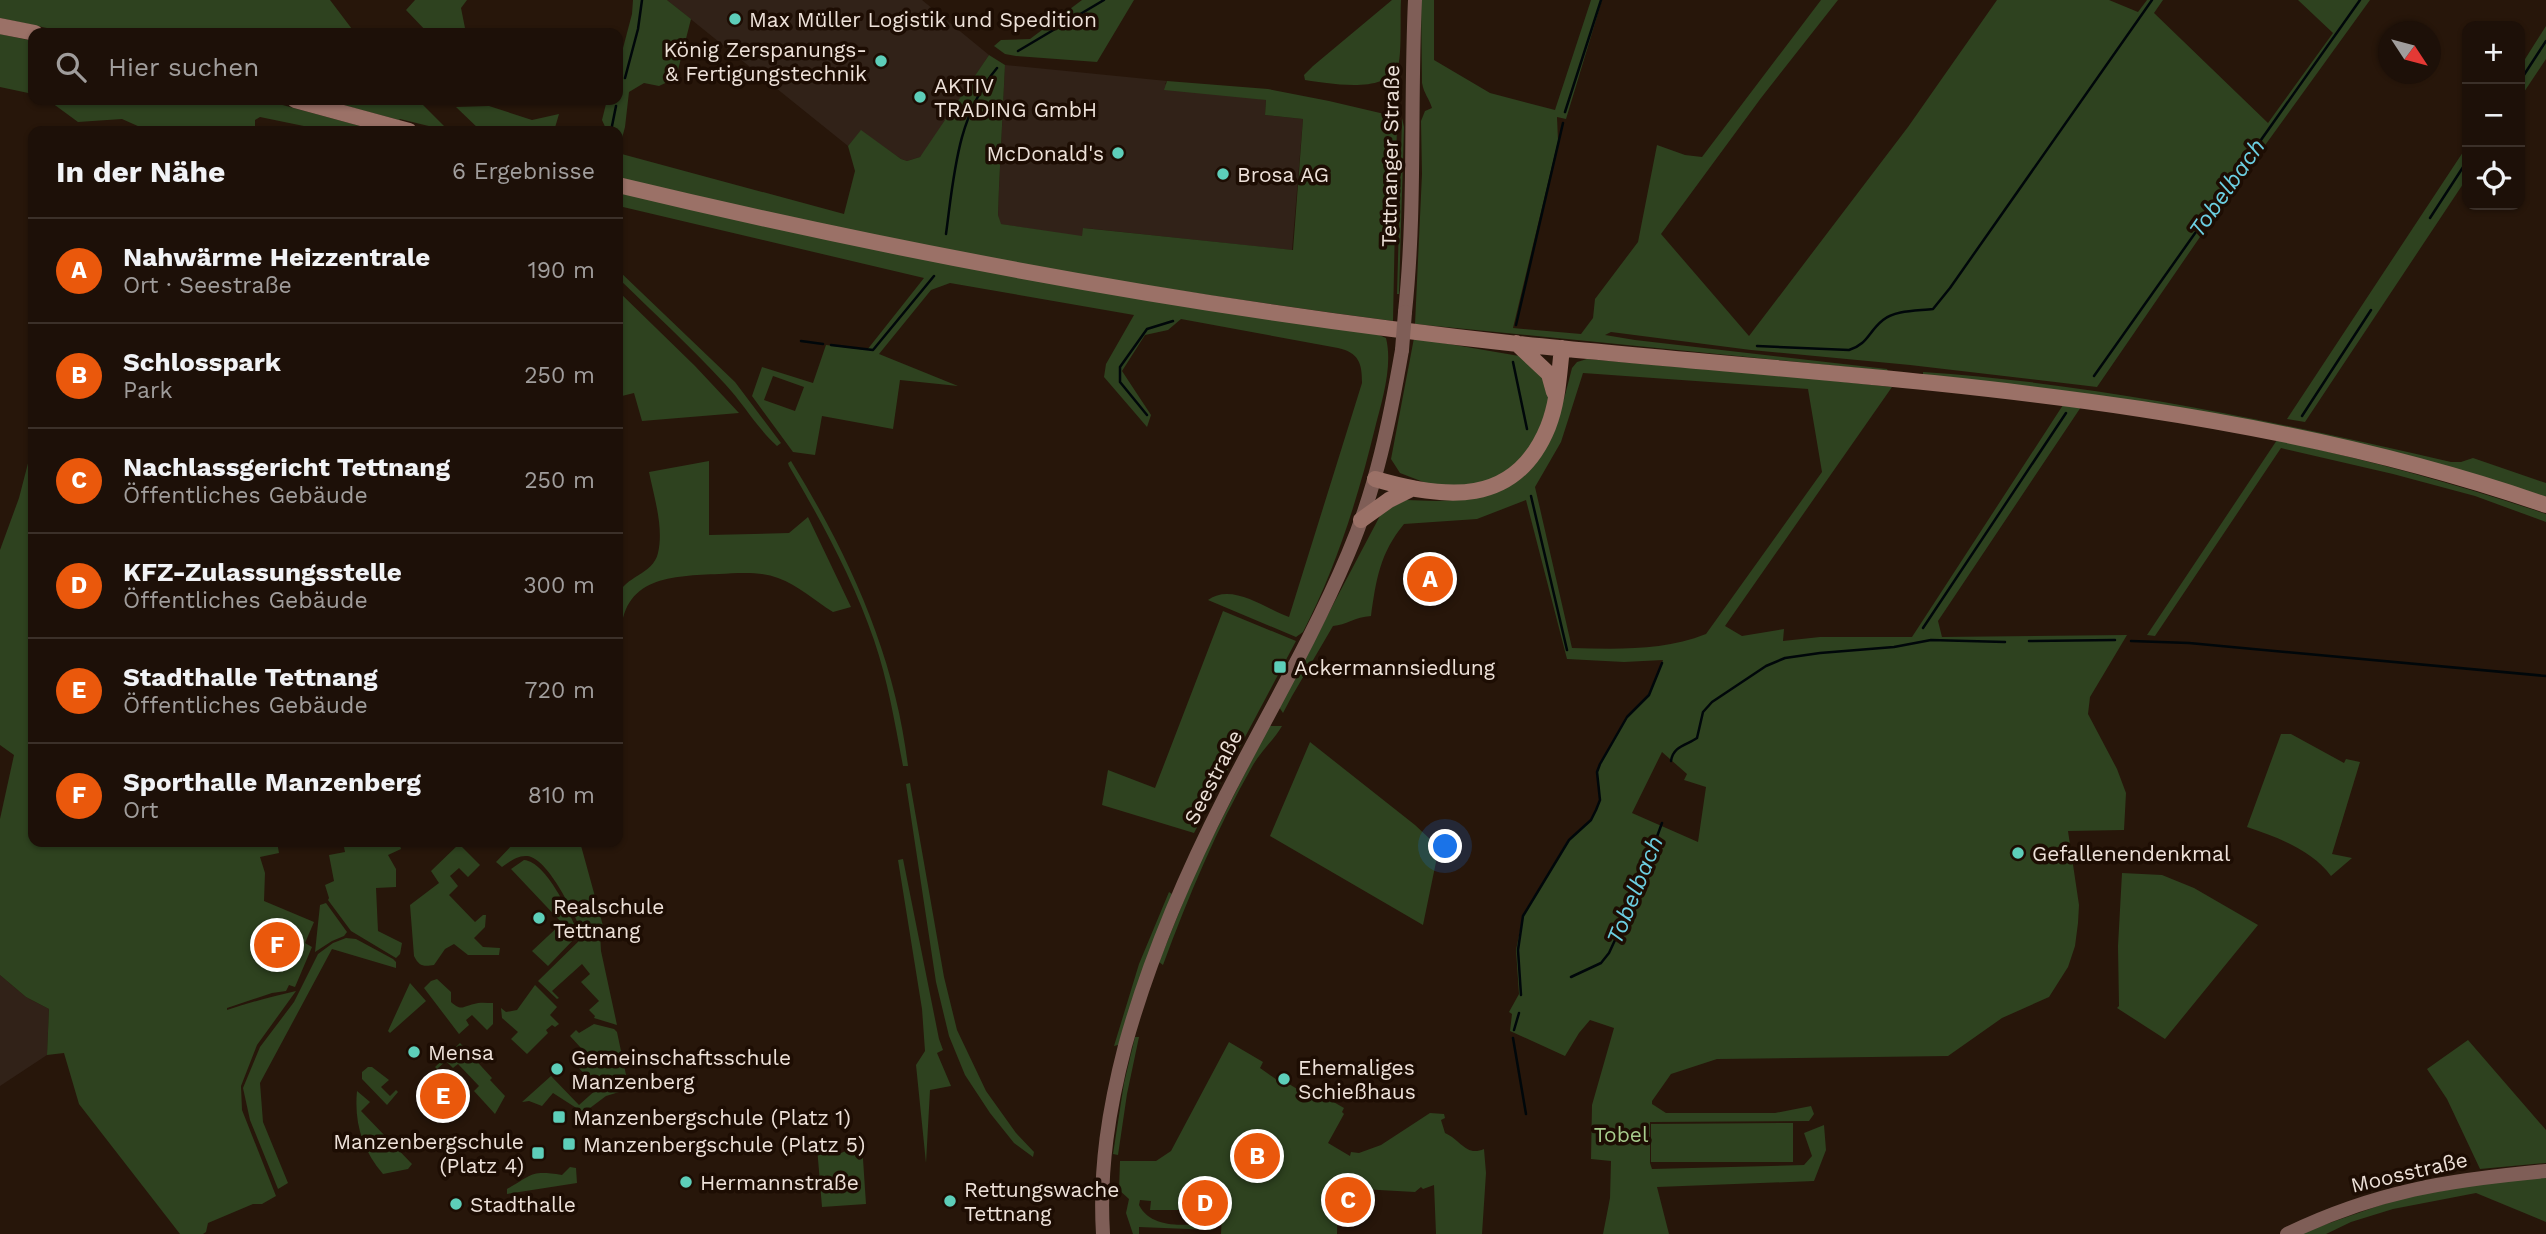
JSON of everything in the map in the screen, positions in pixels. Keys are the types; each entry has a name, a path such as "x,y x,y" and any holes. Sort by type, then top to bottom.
{"main road":[{"name":"Tettnanger Straße","path":"1402,349 1411,213 1415,0"},
{"path":"0,26 28,32"},
{"path":"313,105 389,126"},
{"path":"623,186 855,239 1035,273 1243,307 1516,343 1974,387 2138,408 2290,436 2378,456 2546,505"},
{"path":"1516,343 1549,374 1552,389 1556,394"},
{"path":"1375,479 1442,494 1472,492 1500,483 1511,476 1524,465 1541,442 1549,425 1562,348"},
{"name":"Seestraße","path":"1103,1234 1101,1192 1108,1124 1130,1029 1151,964 1204,840 1324,607 1361,520 1388,428 1402,349"},
{"path":"1361,520 1389,500 1413,488"},
{"name":"Moosstraße","path":"2287,1234 2341,1210 2404,1190 2468,1179 2546,1171"}],"shaded area":[{"path":"667,0 922,0 989,55 926,150 920,157 907,161 861,131 848,146"},
{"path":"1005,65 1167,81 1165,84 1266,100 1265,115 1303,119 1292,250 1084,228 1082,237 1000,224 998,215"},
{"path":"0,975 26,997 49,1009 47,1055 0,1086"}],"green space":[{"path":"0,0 330,0 351,28 47,28 0,18"},
{"path":"415,0 467,0 461,8 465,28 423,28 406,10"},
{"path":"633,0 667,0 691,19 676,78 659,86 644,83 629,92 623,134 623,126 605,126 602,120 606,105 623,105 623,48"},
{"path":"1082,0 1134,0 1097,62 1016,56 1005,54 994,46 1001,40 1030,39"},
{"path":"1392,0 1401,0 1399,61 1392,75 1382,81 1356,85 1305,80 1304,75 1313,66"},
{"path":"1421,0 1434,0 1434,60 1490,93 1555,110 1591,0 1602,0 1566,119 1557,117 1558,141 1513,328 1581,334 1593,318 1595,299 1638,242 1657,145 1685,155 1702,157 1821,0 1838,0 1761,98 1661,234 1749,336 1908,127 1997,0 2109,0 2138,12 2147,0 2163,0 2154,13 2268,123 2333,33 2298,0 2370,0 2224,202 2097,387 1751,350 1611,332 1605,335 1888,371 1415,324 1422,174 1421,121 1425,111 1432,108 1422,83"},
{"path":"2546,26 2546,59 2525,90 2525,59"},
{"path":"0,34 28,40 28,93 0,87"},
{"path":"989,55 1005,65 998,215 1001,224 1082,236 1083,228 1293,250 1303,119 1265,115 1266,100 1164,90 1167,81 1268,89 1393,116 1397,122 1393,321 1123,282 855,232 623,179 623,154 844,214 855,171 848,146 861,130 901,159 907,161 920,157"},
{"path":"55,105 283,105 360,126 304,126 260,117 255,120 255,126 138,126 122,119 78,122"},
{"path":"343,105 423,105 444,126 399,120"},
{"path":"489,106 532,120 559,114 555,126 476,126 456,107"},
{"path":"1402,118 1404,127 1397,294"},
{"path":"2462,154 2462,186 2305,422 2287,419"},
{"path":"623,193 1372,332 1386,338 1386,383 1361,480 1336,558 1303,632 1296,637 1208,600 1217,595 1238,595 1289,617 1362,383 1360,364 1355,356 1338,348 1181,319 1168,330 1145,335 1122,371 1151,415 1147,427 1104,377 1106,364 1134,315 950,283 931,290 879,354 958,386 900,380 893,429 822,416 815,455 793,452 752,396 762,367 813,383 826,345 867,350 924,278 623,207","holes":["773,376 804,387 795,411 764,400"]},
{"path":"623,275 735,382 781,443 777,446 770,439 732,391 623,283"},
{"path":"623,296 739,413 642,421 634,393 623,396"},
{"path":"1414,338 1525,357 1546,378 1549,399 1547,414 1536,440 1515,465 1488,482 1455,488 1426,483 1400,473 1391,459"},
{"name":"Tobel","path":"1587,359 1892,387 1725,626 1742,636 1784,629 1783,641 1820,637 1912,637 2063,405 2081,407 1938,621 1942,637 2127,635 2090,697 2088,714 2117,769 2126,793 2124,830 2068,831 2079,905 2078,923 2075,946 2068,967 2049,997 2002,1018 1948,1056 1717,1059 1671,1074 1652,1101 1652,1104 1666,1113 1775,1113 1811,1106 1814,1114 1809,1121 1650,1122 1652,1169 1804,1165 1812,1156 1804,1133 1824,1125 1826,1150 1814,1181 1657,1187 1669,1234 1603,1234 1610,1198 1611,1161 1591,1159 1592,1105 1614,1028 1590,1020 1565,1056 1510,1031 1512,1014 1509,1012 1519,994 1516,950 1523,916 1568,840 1591,820 1600,800 1597,772 1600,764 1627,717 1649,695 1663,660 1624,662 1567,659 1526,500 1477,519 1404,524 1389,546 1380,567 1371,616 1333,626 1283,713 1279,707 1382,512 1406,500 1472,499 1501,490 1564,399 1572,368 1577,362","holes":["1583,373 1808,389 1822,472 1706,634 1657,646 1572,648 1535,487 1561,442","1662,752 1687,774 1684,780 1706,787 1698,842 1632,813"]},
{"path":"1923,372 2123,395 2255,419 2451,462 2473,458 2546,483 2546,499 2388,452 1923,375"},
{"path":"2277,440 2379,464 2479,493 2546,514 2546,522 2475,496 2281,448 2155,636 2147,635"},
{"path":"709,461 709,535 789,533 808,517 851,607 833,612 778,578 741,573 684,576 653,584 640,591 630,602 623,618 623,587 650,566 655,560 660,543 656,502 649,472"},
{"path":"791,461 850,570 881,646 902,725 908,766 903,766 891,703 866,617 836,551 789,466"},
{"path":"28,463 28,847 278,847 279,853 260,857 265,873 264,901 314,922 305,943 312,947 295,987 289,985 286,991 227,1008 296,991 257,1045 241,1086 242,1110 276,1196 262,1204 253,1204 208,1223 203,1234 180,1234 79,1104 64,1053 47,1055 49,1009 26,997 0,975 0,819 14,755 0,745 0,550 19,498"},
{"path":"1223,611 1296,641 1194,833 1102,805 1108,770 1155,788"},
{"path":"1269,726 1282,726 1253,765 1227,813 1193,888 1163,965 1159,962 1197,868"},
{"path":"2281,734 2291,734 2344,763 2346,759 2360,762 2332,854 2352,858 2331,876 2304,852 2282,840 2247,827"},
{"path":"1310,742 1431,840 1436,862 1423,925 1270,836"},
{"path":"910,783 944,977 957,1030 986,1091 1016,1133 1034,1152 1033,1157 1014,1143 990,1113 965,1075 949,1036 936,982 906,784"},
{"path":"344,847 400,847 388,855 396,869 396,887 376,888 378,931 402,943 400,954 396,958 351,931 328,900 325,885 334,881 329,855 345,852"},
{"path":"456,847 462,847 480,865 468,877 459,868 450,876 458,886 449,895 475,922 486,915 485,927 474,938 483,947 500,948 499,955 468,955 454,944 445,949 434,965 427,966 418,962 414,956 410,905 439,883 431,871"},
{"path":"510,847 581,847 605,933 600,933 601,951 617,1025 594,1018 589,1010 599,1001 581,982 590,974 582,964 552,991 559,998 557,999 538,981 584,936 553,877 535,859 520,857 502,867 496,862"},
{"path":"903,859 943,1050 937,1053 951,1086 930,1090 926,1163 916,1065 925,1051 922,1009 898,860"},
{"path":"524,860 533,863 549,879 579,934 548,966 532,951 562,923 511,869"},
{"path":"2122,873 2162,875 2194,888 2258,925 2165,1039 2117,1008"},
{"path":"1169,892 1172,894 1118,1045 1114,1046 1139,964"},
{"path":"326,903 347,932 315,952 320,905"},
{"path":"346,938 356,939 393,959 396,968 332,949 260,1083 263,1122 288,1183 278,1189 250,1120 243,1088 260,1047 294,1002 318,954 333,943"},
{"path":"437,979 451,992 451,1002 457,1007 493,1003 493,1024 487,1030 472,1015 466,1020 469,1025 459,1034 424,988"},
{"path":"410,983 426,1001 390,1033 388,1031"},
{"path":"535,985 557,1007 550,1015 559,1024 546,1030 548,1033 527,1054 511,1039 518,1032 502,1018 501,1008 506,1012 517,1010"},
{"path":"594,1024 617,1032 629,1089 606,1096 581,1111 553,1093 542,1106 529,1101 522,1102 551,1076 579,1105 598,1088 570,1059 581,1048 570,1036 576,1030 579,1033"},
{"path":"1135,1037 1139,1037 1118,1155 1113,1154 1124,1083"},
{"path":"2468,1040 2546,1130 2546,1163 2480,1169 2447,1099 2427,1069"},
{"path":"1229,1042 1263,1062 1260,1068 1287,1087 1289,1084 1307,1095 1311,1089 1344,1108 1344,1114 1328,1143 1350,1156 1351,1152 1359,1153 1381,1145 1430,1113 1444,1114 1445,1118 1441,1120 1445,1133 1468,1149 1484,1149 1486,1173 1482,1234 1436,1234 1434,1185 1423,1189 1421,1187 1415,1192 1343,1188 1338,1183 1332,1188 1338,1195 1337,1234 1221,1234 1223,1190 1193,1189 1191,1210 1150,1210 1151,1201 1140,1200 1139,1205 1153,1219 1183,1225 1214,1224 1213,1230 1139,1227 1139,1234 1133,1234 1126,1213 1129,1199 1119,1190 1120,1161 1156,1161 1171,1151"},
{"path":"460,1043 505,1096 495,1114 474,1091 479,1086 458,1064 453,1068 446,1061 437,1069 435,1067"},
{"path":"372,1067 389,1080 381,1087 390,1096 396,1090 398,1092 387,1105 362,1079 362,1072"},
{"path":"357,1091 370,1102 361,1111 412,1164 408,1169 383,1174 376,1165 358,1125"},
{"path":"1793,1123 1793,1162 1651,1162 1651,1124"},
{"path":"862,1144 866,1204 822,1207 817,1147 841,1153"},
{"path":"570,1167 576,1168 577,1183 507,1194 507,1189 532,1175 562,1175"},
{"path":"2546,1176 2546,1222 2476,1193 2393,1209 2351,1222 2326,1234 2298,1234 2401,1198"}],"waterway":[{"path":"625,78 638,29 642,0"},
{"path":"1018,51 1104,0"},
{"path":"1565,112 1601,0"},
{"path":"1757,346 1849,350 1864,341 1878,324 1888,317 1933,309 2152,0"},
{"name":"Tobelbach","path":"2094,376 2360,0"},
{"path":"2525,73 2546,41"},
{"path":"946,234 955,168 965,126 984,86 997,68"},
{"path":"612,126 616,106"},
{"path":"1516,325 1563,123"},
{"path":"2430,218 2462,169"},
{"path":"831,345 873,350 934,276"},
{"path":"2302,416 2371,310"},
{"path":"1147,415 1120,382 1120,367 1147,329 1173,321"},
{"path":"801,341 823,344"},
{"path":"1513,362 1527,429"},
{"name":"Tobelbach","path":"1923,628 2066,413"},
{"path":"1531,496 1567,650"},
{"name":"Tobelbach","path":"1671,761 1677,749 1697,738 1703,712 1712,702 1766,666 1785,658 1894,647 1931,640 2005,642"},
{"path":"2029,641 2115,640"},
{"path":"2131,641 2189,643 2546,676"},
{"path":"1521,995 1518,950 1523,916 1569,840 1591,820 1600,800 1597,772 1600,764 1627,717 1649,695 1662,663"},
{"name":"Tobelbach","path":"1571,977 1601,963 1609,953 1634,899 1662,823"},
{"name":"Tobelbach","path":"1514,1030 1519,1013"},
{"name":"Tobelbach","path":"1513,1038 1526,1114"}],"place":[{"name":"Max Müller Logistik und Spedition","path":"735,19"},
{"name":"König Zerspanungs- & Fertigungstechnik","path":"881,61"},
{"name":"AKTIV TRADING GmbH","path":"920,97"},
{"name":"McDonald's","path":"1118,153"},
{"name":"Brosa AG","path":"1223,174"},
{"name":"Nahwärme Heizzentrale","path":"1430,579"},
{"name":"Ackermannsiedlung","path":"1280,667"},
{"name":"Gefallenendenkmal","path":"2018,853"},
{"name":"Realschule Tettnang","path":"539,918"},
{"name":"Sporthalle Manzenberg","path":"277,945"},
{"name":"Mensa","path":"414,1052"},
{"name":"Gemeinschaftsschule Manzenberg","path":"557,1069"},
{"name":"Ehemaliges Schießhaus","path":"1284,1079"},
{"name":"Stadthalle Tettnang","path":"443,1096"},
{"name":"Manzenbergschule (Platz 1)","path":"559,1117"},
{"name":"Manzenbergschule (Platz 5)","path":"569,1144"},
{"name":"Manzenbergschule (Platz 4)","path":"538,1153"},
{"name":"Schlosspark","path":"1257,1156"},
{"name":"Hermannstraße","path":"686,1182"},
{"name":"Nachlassgericht Tettnang","path":"1348,1200"},
{"name":"Rettungswache Tettnang","path":"950,1201"},
{"name":"KFZ-Zulassungsstelle","path":"1205,1203"},
{"name":"Stadthalle","path":"456,1204"}]}
